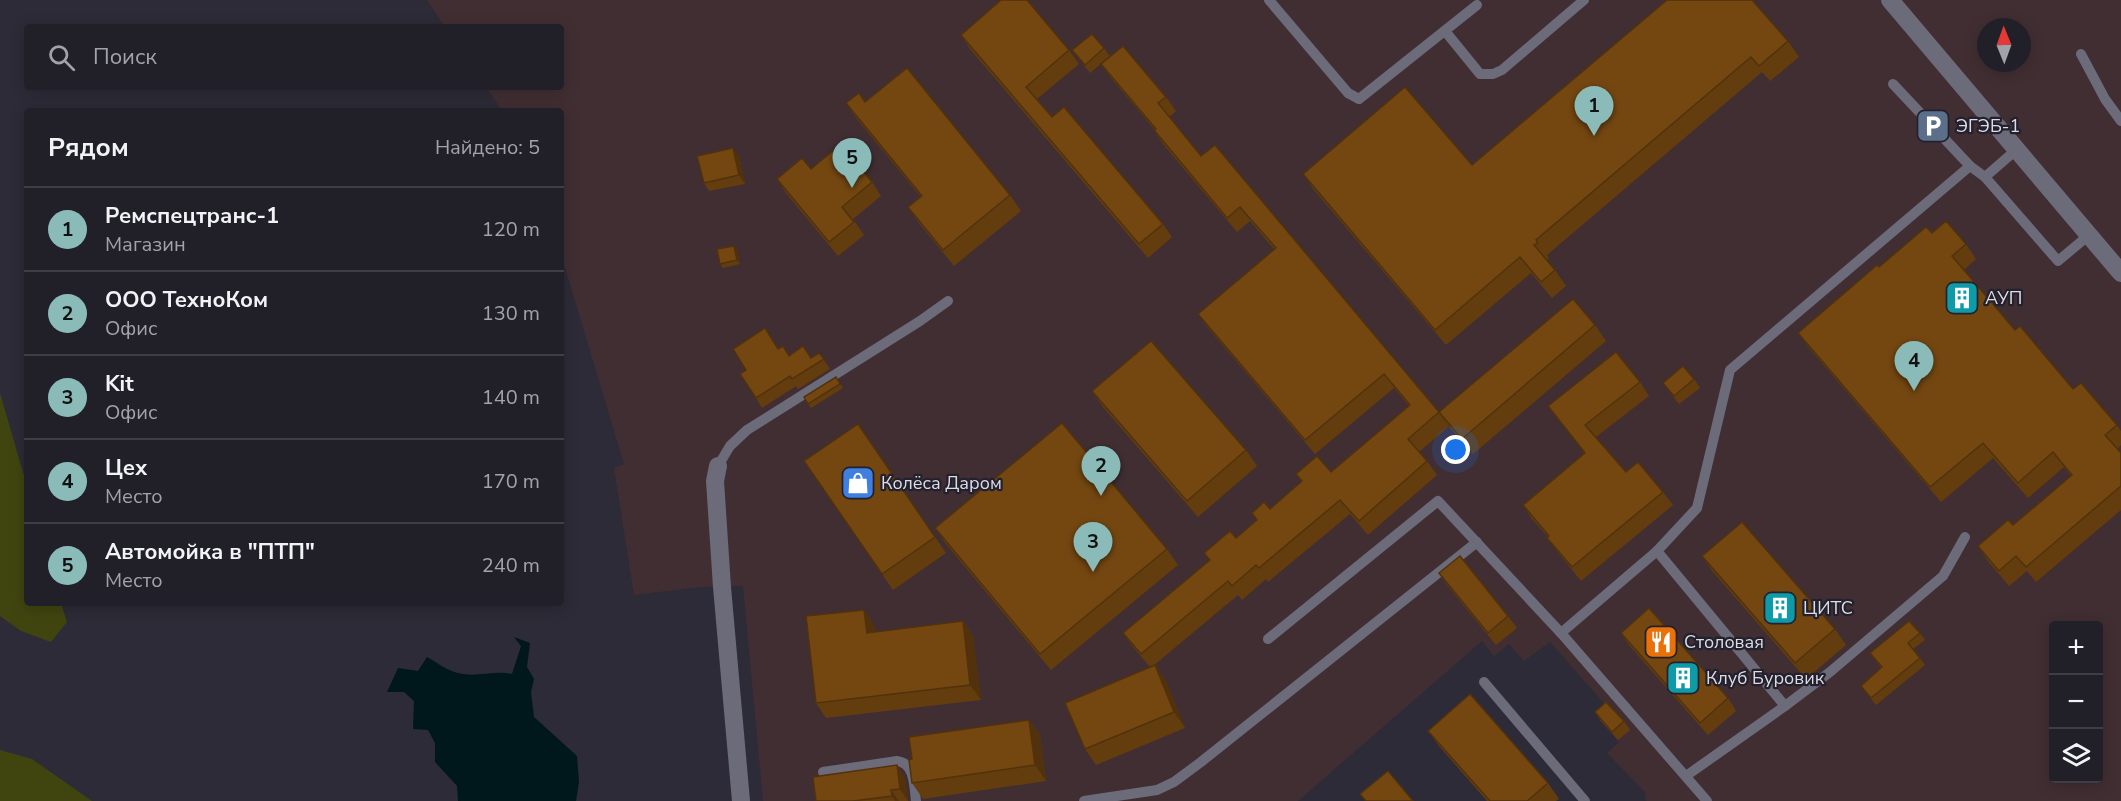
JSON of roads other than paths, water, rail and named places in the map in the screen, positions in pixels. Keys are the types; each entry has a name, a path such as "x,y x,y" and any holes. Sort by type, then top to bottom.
{"main road":[{"path":"1890,0 2121,273"},
{"path":"718,466 716,481 722,587 741,801"}],"lane":[{"path":"1269,0 1348,93 1359,99 1478,2"},
{"path":"1445,31 1480,74 1493,74 1502,70 1584,0"},
{"path":"2081,54 2105,99 2121,121"},
{"path":"1893,84 1970,166 1985,177 2058,261 2089,235"},
{"path":"1985,177 2016,150"},
{"path":"1561,633 1657,551 1697,508 1730,370 1970,166"},
{"path":"718,466 730,446 747,430 921,321 948,301"},
{"path":"1268,639 1438,501 1561,633 1707,801"},
{"path":"1686,776 1830,672 1943,576 1965,537"},
{"path":"1084,801 1150,791 1174,782 1477,542"},
{"path":"1657,551 1785,706"},
{"path":"1484,682 1585,801"},
{"path":"823,772 897,761 905,762 910,768 916,801"}],"water":[{"path":"514,637 530,643 527,667 534,679 531,692 534,717 577,756 579,782 576,801 458,801 457,786 435,762 435,743 428,730 413,729 414,701 404,692 387,692 398,668 418,671 427,657 458,673 512,674 521,646"}],"place":[{"name":"ЭГЭБ-1","path":"1933,126"},
{"name":"Ремспецтранс-1","path":"1594,136"},
{"name":"Автомойка в \"ПТП\"","path":"852,188"},
{"name":"АУП","path":"1962,298"},
{"name":"Цех","path":"1914,391"},
{"name":"Колёса Даром","path":"858,483"},
{"name":"ООО ТехноКом","path":"1101,496"},
{"name":"Kit","path":"1093,572"},
{"name":"ЦИТС","path":"1780,608"},
{"name":"Столовая","path":"1661,642"},
{"name":"Клуб Буровик","path":"1683,678"}]}
